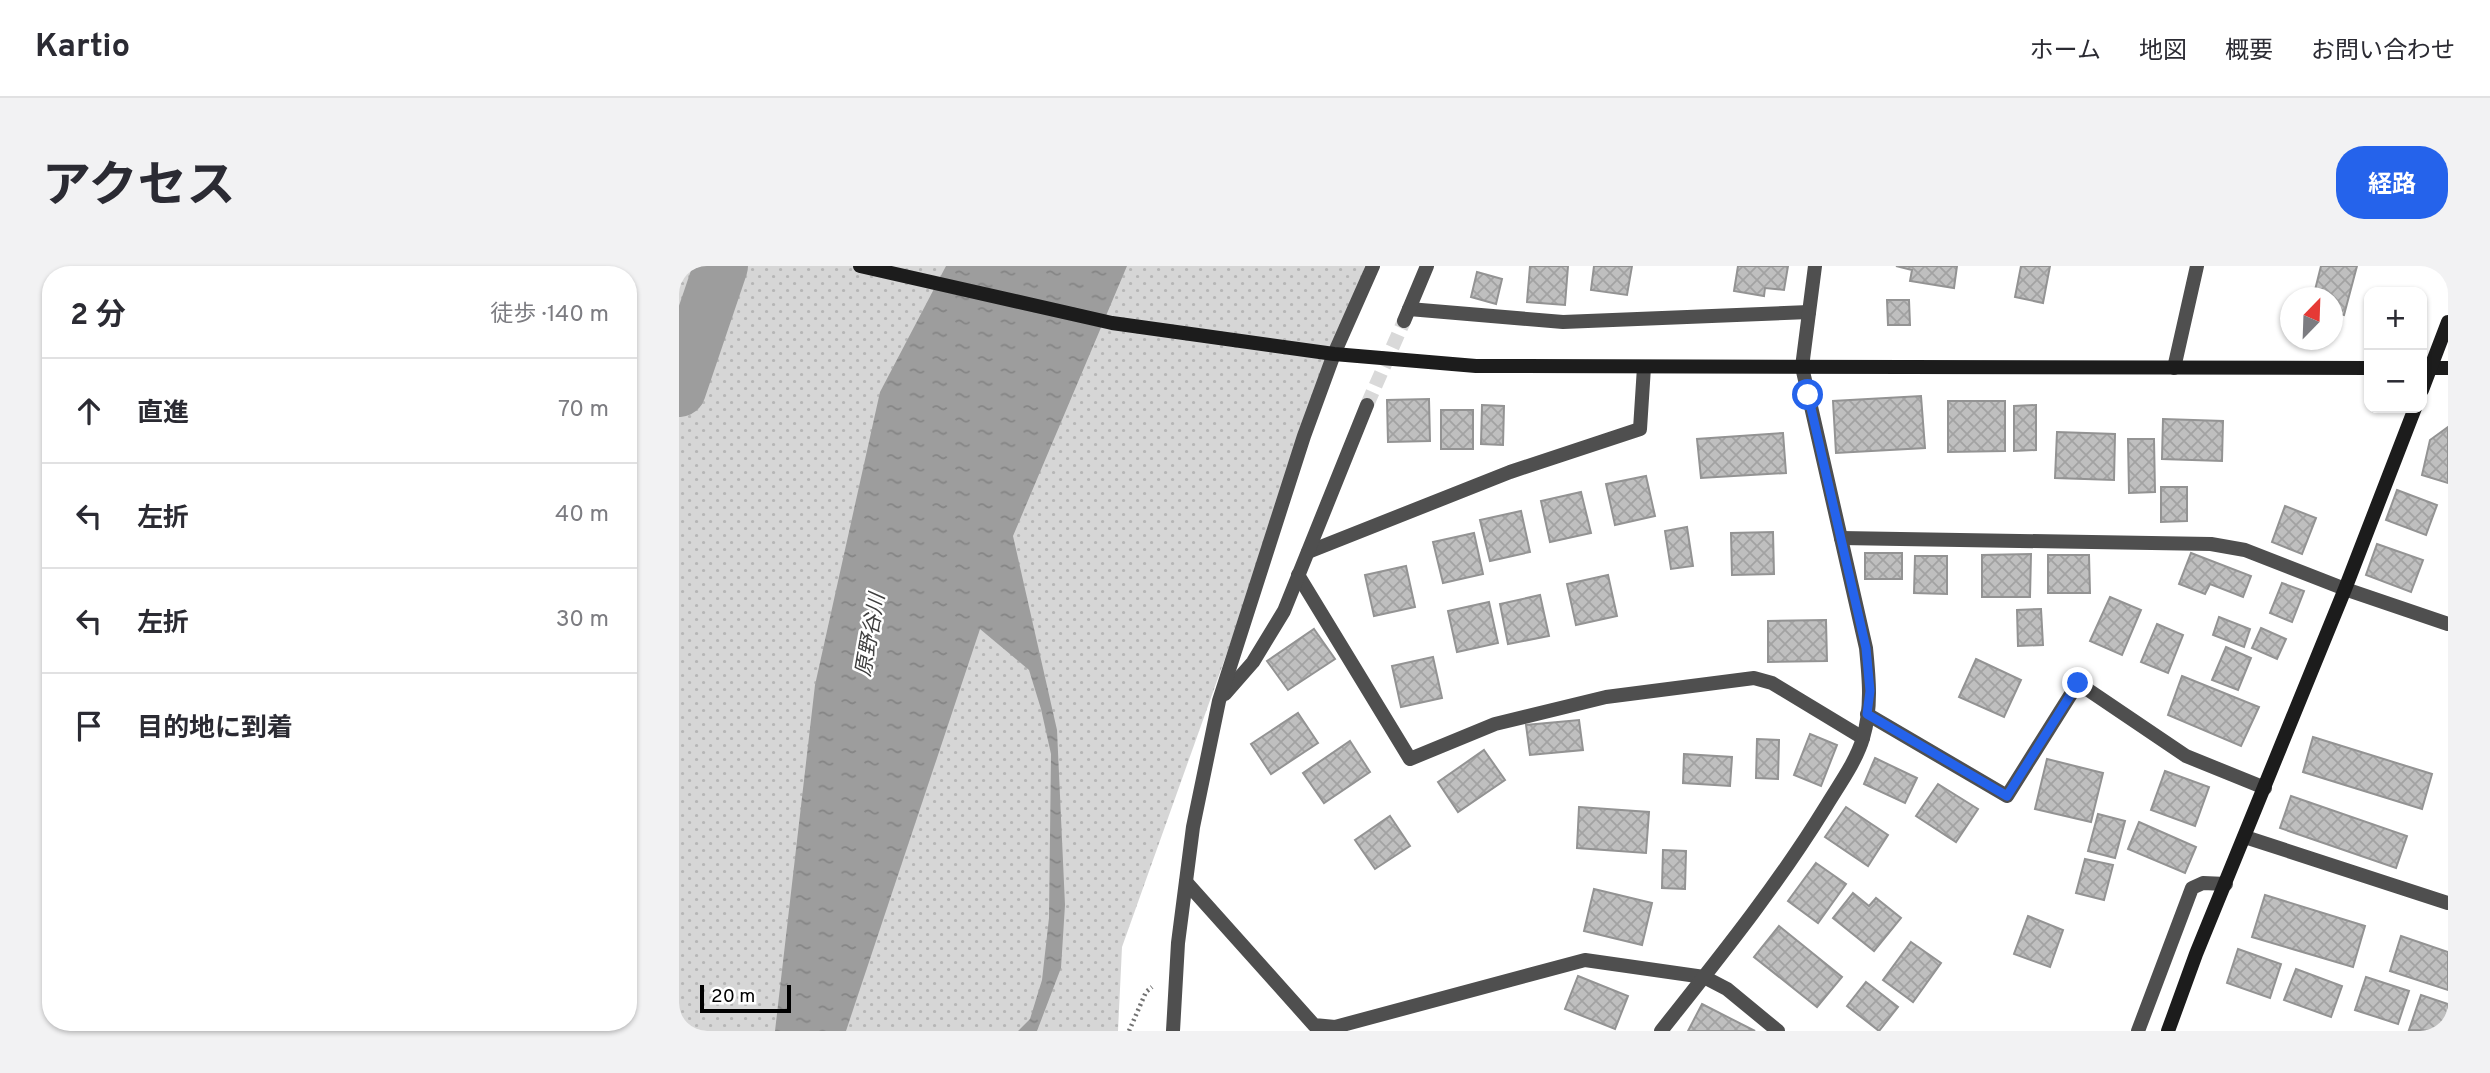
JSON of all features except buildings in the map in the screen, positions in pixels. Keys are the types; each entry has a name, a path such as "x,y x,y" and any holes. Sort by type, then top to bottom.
{"street":[{"path":"860,266 1112,323 1334,354 1476,366 2364,368"},
{"path":"1173,1031 1177,966 1193,827 1219,701 1304,436 1334,354 1373,266"},
{"path":"1427,266 1406,315 1563,322 1809,312"},
{"path":"1661,1031 1807,837 1841,782 1863,738 1870,691 1866,648 1802,367 1815,266"},
{"path":"2174,368 2197,266"},
{"path":"2427,366 2448,322"},
{"path":"1308,552 1510,472 1640,429 1644,367"},
{"path":"2427,368 2448,368"},
{"path":"1219,701 1253,662 1284,611 1367,405"},
{"path":"2168,1031 2196,954 2345,589 2413,413"},
{"path":"1841,538 2211,544 2245,550 2345,589 2448,624"},
{"path":"1298,575 1410,759 1495,724 1606,697 1754,678 1772,683 1863,738"},
{"path":"1867,714 2007,796 2078,683 2186,756 2265,788"},
{"path":"2245,837 2448,903"},
{"path":"1186,882 1314,1025 1335,1027 1585,960 1704,977 1727,989 1778,1031"},
{"path":"2138,1031 2192,888 2203,883 2226,884"}],"path":[{"path":"1129,1031 1146,992 1177,966"}],"shaded area":[{"path":"679,266 1365,266 1122,947 1118,1031 679,1031"}],"water":[{"path":"946,266 1127,266 1013,536 1057,730 1065,905 1061,968 1037,1031 1018,1031 1030,1019 1042,980 1049,918 1051,754 1029,670 980,629 846,1031 775,1031 815,685 880,392"}],"waterway":[{"name":"原野谷川","path":"679,390 721,266"}],"tunnel":[{"path":"1367,405 1404,321"}],"route":[{"path":"1808,395 1866,648 1870,691 1867,714 2007,796 2078,683"}]}
